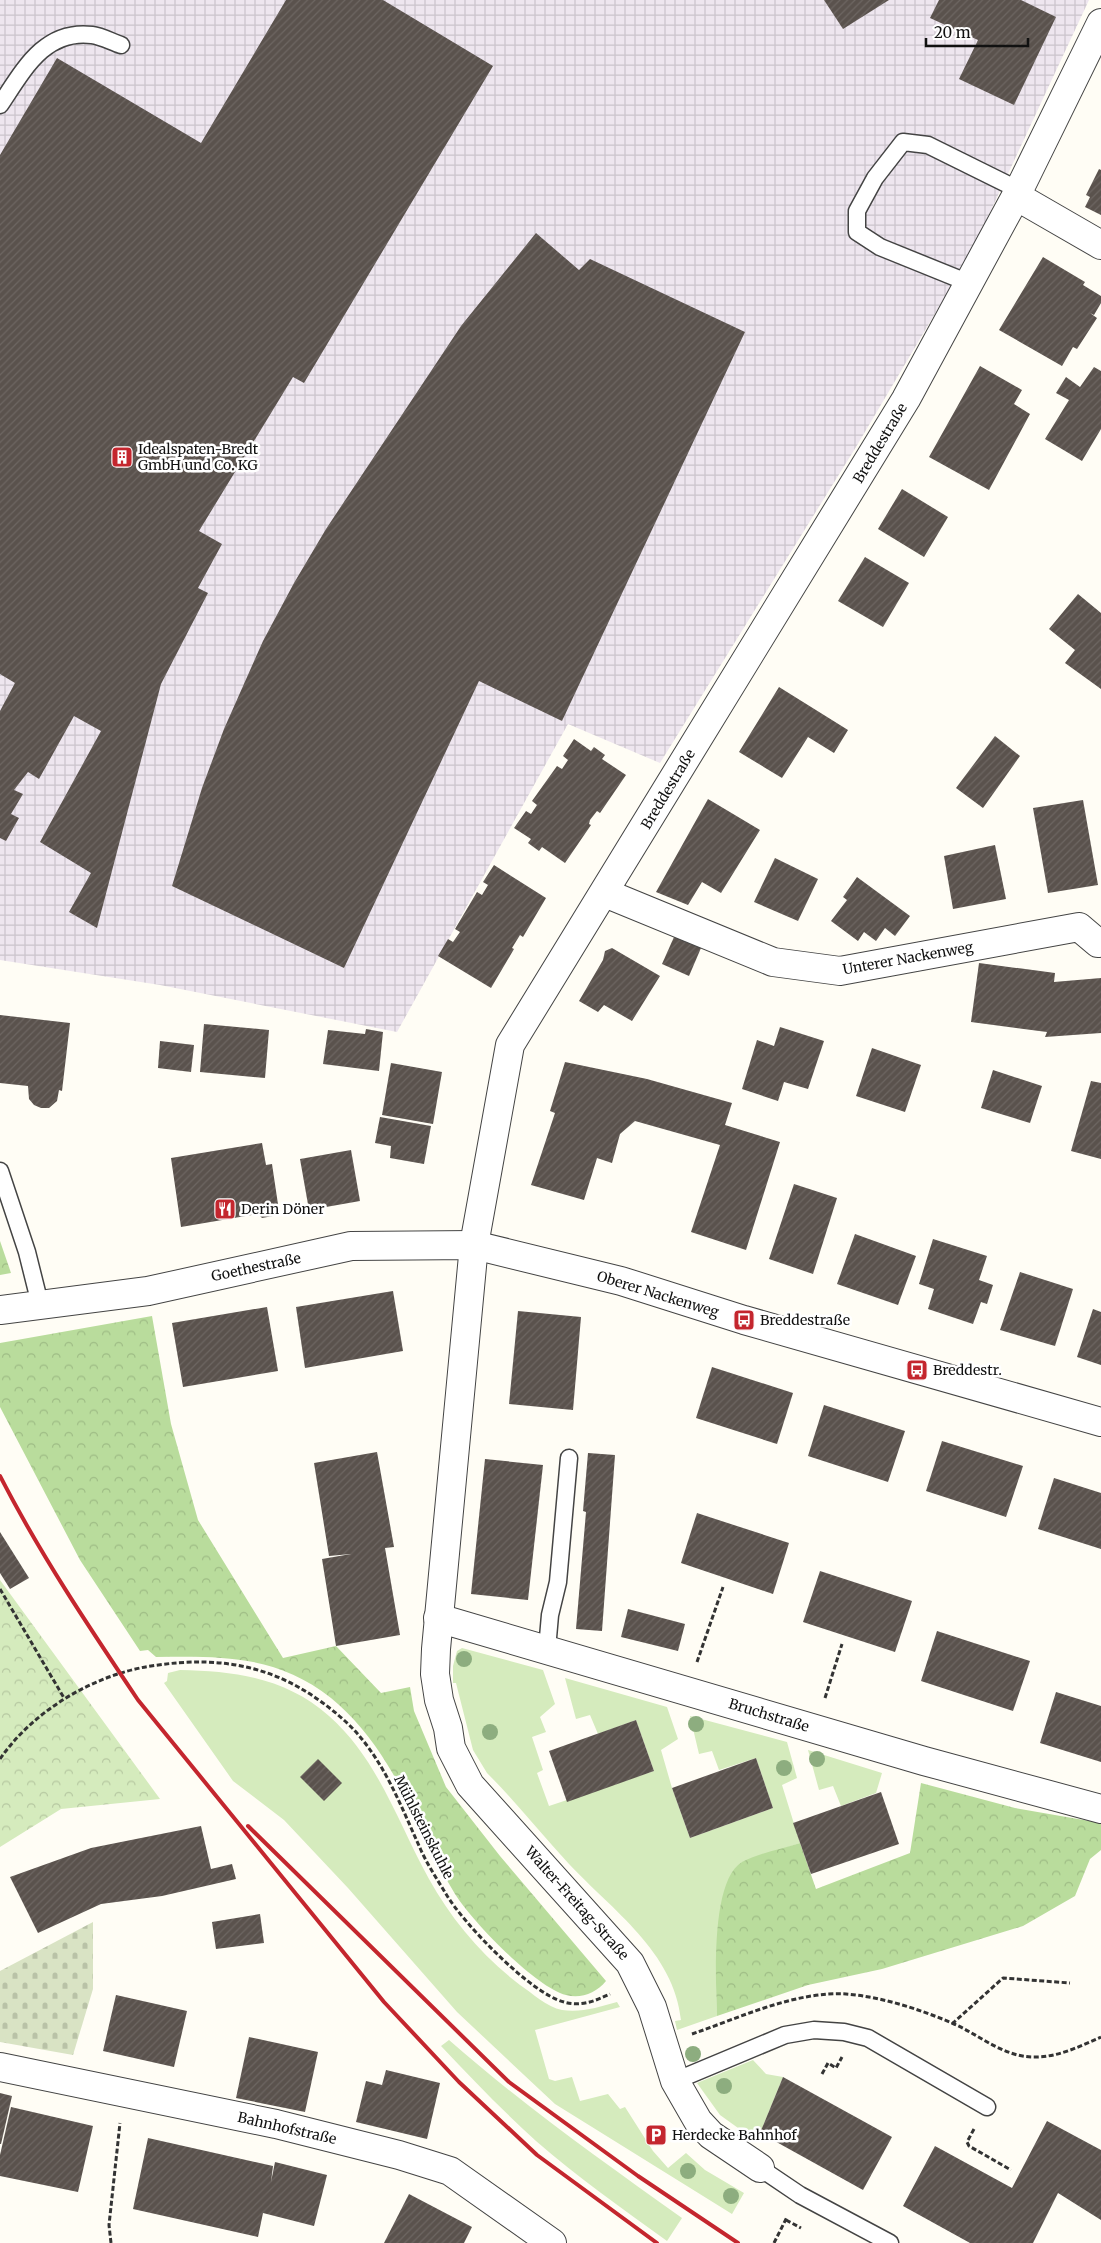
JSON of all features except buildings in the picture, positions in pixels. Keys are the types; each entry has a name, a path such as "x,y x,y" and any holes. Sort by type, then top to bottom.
{"street":[{"name":"Breddestraße","path":"438,1618 474,1245 510,1045 605,893 906,399 1017,193 1101,23"},
{"path":"1017,193 1101,245"},
{"name":"Unterer Nackenweg","path":"605,893 773,962 840,971 1079,927 1098,943"},
{"name":"Goethestraße","path":"0,1310 148,1290 351,1246 474,1245"},
{"name":"Oberer Nackenweg","path":"474,1245 621,1281 744,1320 1101,1422"},
{"name":"Bruchstraße","path":"438,1618 924,1761 1101,1809"},
{"name":"Walter-Freitag-Straße","path":"438,1618 435,1674 439,1700 448,1728 451,1748 470,1785 586,1916 617,1947 638,1977 652,2007 675,2081 698,2120 711,2134 760,2168"},
{"name":"Bahnhofstraße","path":"0,2066 276,2124 399,2155 450,2171 552,2243"}],"lane":[{"path":"0,105 29,61 59,37 92,34 121,45"},
{"path":"970,283 880,247 857,232 858,211 875,178 902,142 928,145 1017,193"},
{"path":"0,1171 27,1252 40,1304"},
{"path":"547,1649 550,1615 558,1582 569,1458"},
{"path":"675,2081 785,2035 814,2030 844,2032 868,2038 987,2107"},
{"name":"Walter-Freitag-Straße","path":"760,2168 800,2195 890,2243"}],"path":[{"path":"686,1691 723,1587"},
{"path":"0,1589 64,1698"},
{"path":"816,1729 842,1644"},
{"name":"Mühlsteinskuhle","path":"0,1759 10,1744 34,1720 64,1698 137,1668 172,1663 215,1662 252,1668 287,1679 314,1696 352,1728 372,1754 395,1790 421,1851 448,1897 479,1935 536,1988 562,2002 579,2004 594,2002 638,1977"},
{"path":"952,2024 1003,1978 1070,1983"},
{"path":"822,2074 828,2063 836,2068"},
{"path":"111,2243 109,2226 123,2092"},
{"path":"987,2107 967,2142 969,2146 1011,2170"},
{"path":"786,2220 801,2228"}],"shaded area":[{"path":"0,0 1089,0 972,251 856,447 660,763 568,724 397,1032 160,985 0,960"}],"green space":[{"path":"0,1241 11,1273 0,1275"},
{"path":"152,1316 171,1424 198,1520 283,1658 336,1646 381,1693 410,1687 414,1711 446,1787 500,1856 606,1981 598,1989 588,1994 572,1996 553,1989 522,1967 489,1936 455,1894 405,1796 381,1755 354,1720 331,1698 311,1684 290,1673 269,1666 226,1658 156,1657 148,1650 140,1651 80,1560 0,1407 0,1343"},
{"path":"0,1580 160,1799 61,1809 0,1847"},
{"path":"462,1648 543,1670 555,1704 540,1717 546,1732 532,1737 543,1770 537,1773 549,1806 654,1771 636,1720 598,1734 590,1715 576,1719 565,1678 667,1707 678,1739 661,1750 690,1838 773,1808 756,1758 719,1770 712,1751 699,1754 690,1716 787,1742 797,1778 782,1785 800,1843 741,1863 716,1983 717,2016 677,2030 675,2021 681,2020 676,1996 667,1973 654,1953 621,1916 569,1864 487,1773 473,1750 456,1683 453,1683 453,1666 457,1651"},
{"path":"180,1670 220,1672 259,1679 295,1693 313,1703 329,1716 346,1733 374,1772 429,1879 447,1908 493,1962 545,2003 562,2010 597,2008 617,2002 620,2007 535,2030 549,2079 555,2081 572,2077 580,2101 608,2094 620,2109 625,2107 653,2151 668,2168 686,2153 705,2170 744,2193 732,2214 555,2104 457,2012 348,1888 284,1820 233,1781 164,1683 167,1681 168,1673"},
{"path":"808,1750 882,1773 876,1793 841,1806 833,1786 819,1790"},
{"path":"921,1783 1015,1808 1101,1823 1101,1850 1090,1859 1075,1896 1023,1926 882,1969 808,1985 717,2016 717,1934 724,1889 732,1873 742,1862 800,1843 816,1889 910,1853"},
{"path":"93,1922 93,1989 73,2055 0,2042 0,1971"},
{"path":"449,2040 534,2110 682,2218 667,2241 584,2180 536,2141 441,2046"},
{"path":"753,2060 766,2074 783,2077 760,2133 752,2138 720,2115 697,2083"}],"railway":[{"path":"0,1476 48,1562 138,1700 384,2002 459,2082 537,2155 657,2243"},
{"path":"248,1826 509,2082 638,2176 738,2243"}],"place":[{"name":"Idealspaten-Bredt GmbH und Co. KG","path":"122,457"},
{"name":"Derin Döner","path":"225,1209"},
{"name":"Breddestraße","path":"744,1320"},
{"name":"Breddestr.","path":"917,1370"},
{"name":"Herdecke Bahnhof","path":"656,2135"}]}
